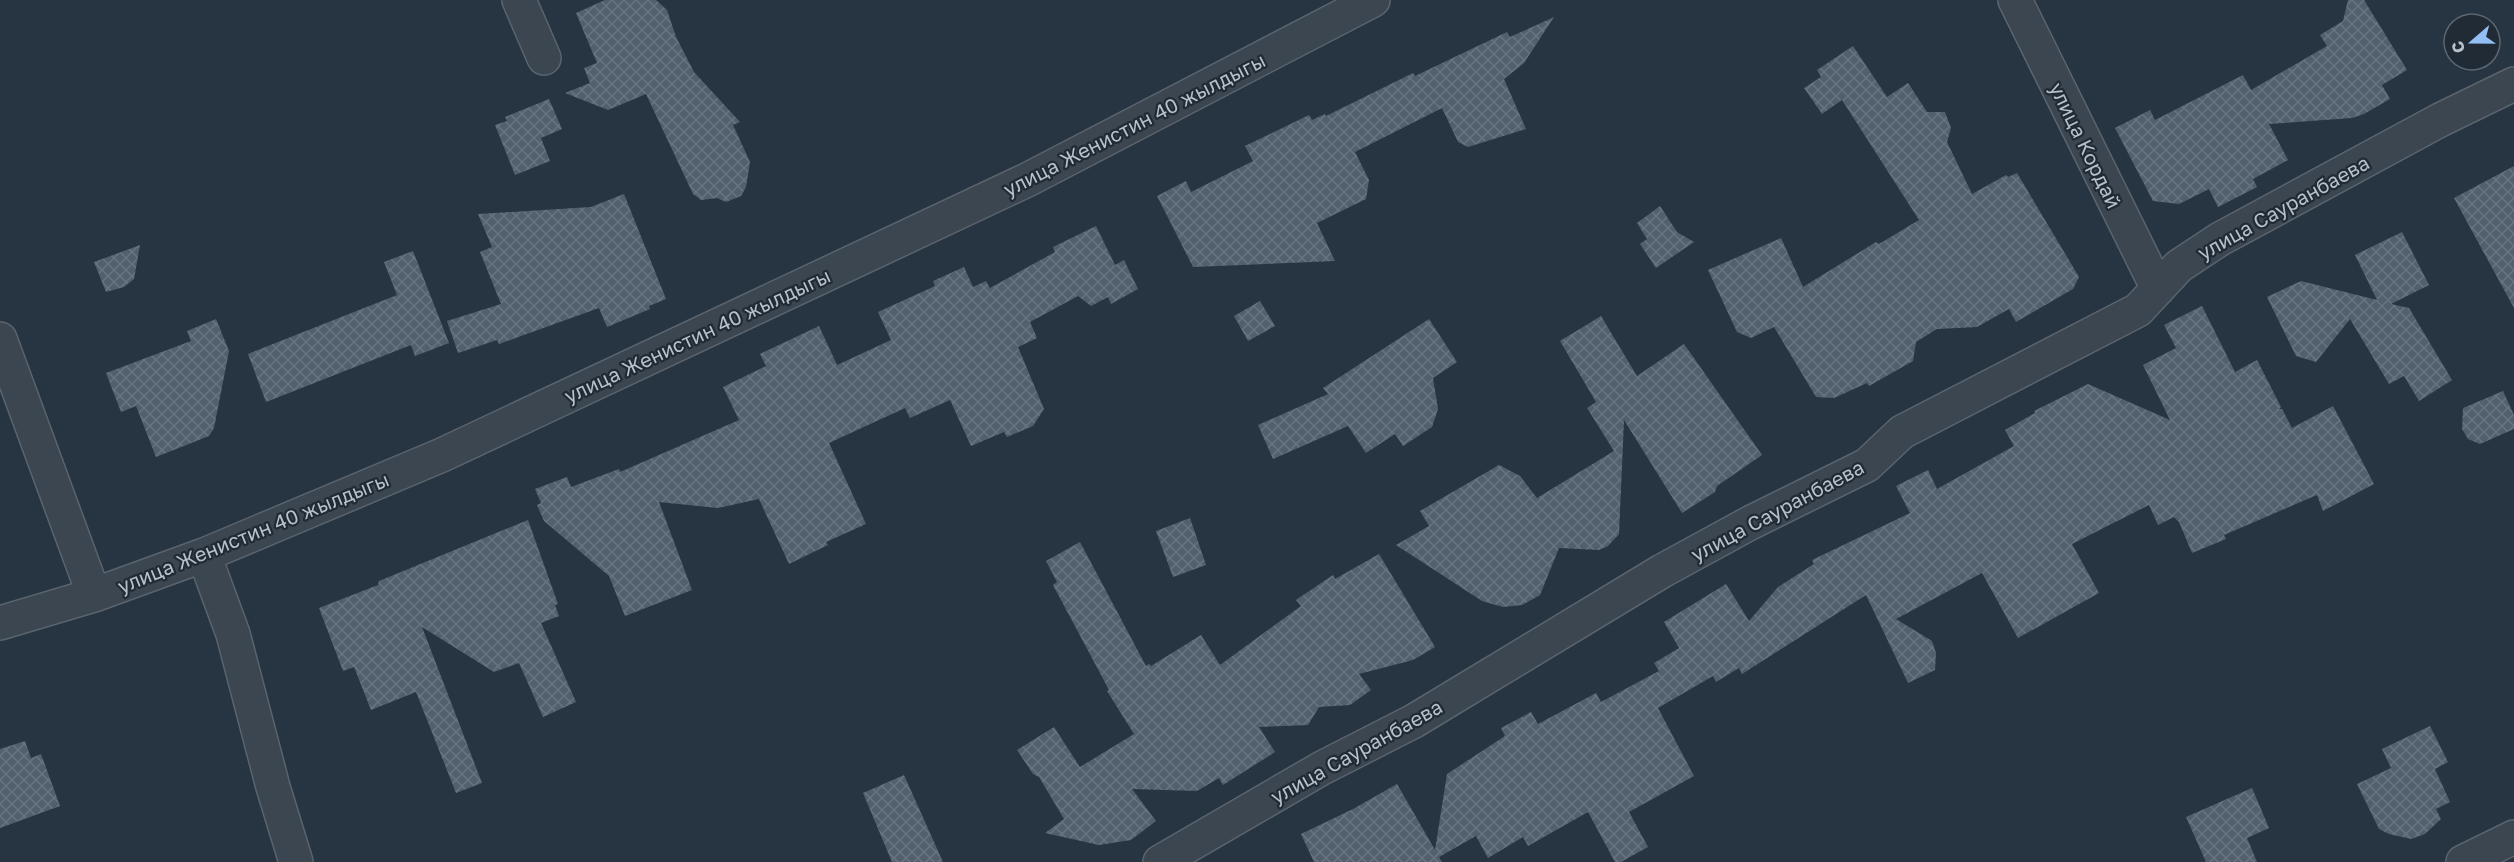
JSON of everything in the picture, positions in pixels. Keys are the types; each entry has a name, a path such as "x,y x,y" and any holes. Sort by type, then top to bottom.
{"street":[{"path":"519,0 544,58"},
{"name":"улица Женистин 40 жылдыгы","path":"0,623 94,595 204,555 442,455 1027,180 1372,0"},
{"name":"улица Кордай","path":"2015,0 2158,288"},
{"name":"улица Сауранбаева","path":"1160,862 1322,768 1423,716 1662,571 1750,523 1867,465 1902,432 2138,310 2179,266 2220,239 2440,120 2514,84"},
{"path":"0,339 94,595"},
{"path":"204,555 233,634 273,788 296,862"},
{"path":"2463,862 2514,837"}],"building":[{"path":"605,0 656,0 667,10 676,37 694,72 740,122 733,125 750,162 746,187 741,196 726,202 717,198 701,200 693,194 646,94 608,110 565,93 590,83 584,68 597,63 576,13"},
{"path":"2348,0 2364,0 2407,70 2382,85 2390,99 2352,118 2269,124 2288,160 2253,179 2257,187 2218,207 2209,189 2179,204 2153,201 2115,128 2150,110 2155,120 2243,75 2251,90 2327,46 2320,35 2343,21"},
{"path":"1554,17 1524,63 1504,79 1526,129 1468,147 1458,142 1442,108 1355,152 1369,180 1366,199 1317,223 1335,261 1193,267 1157,196 1186,181 1191,192 1253,161 1245,146 1309,115 1312,120 1325,114 1326,116 1413,73 1415,76 1507,32 1510,37"},
{"path":"1853,46 1887,97 1908,83 1927,112 1945,112 1951,128 1947,142 1972,194 2006,175 2008,177 2017,173 2079,277 2073,289 2016,322 2009,309 1977,327 1937,329 1916,342 1913,361 1869,386 1867,383 1834,398 1816,397 1774,327 1751,338 1737,332 1708,270 1781,238 1803,287 1876,242 1879,244 1919,220 1842,100 1822,114 1804,88 1821,77 1817,70"},
{"path":"549,99 562,129 541,138 550,161 515,175 495,125 507,121 505,117"},
{"path":"2514,166 2514,308 2454,198"},
{"path":"624,194 666,299 649,306 650,309 607,327 599,308 499,344 497,340 458,353 447,321 501,304 480,252 492,247 478,214 591,207"},
{"path":"1660,206 1677,232 1694,242 1656,268 1640,244 1647,239 1637,223"},
{"path":"1096,226 1115,265 1124,260 1138,289 1111,304 1108,297 1091,306 1078,296 1030,322 1037,338 1018,347 1044,409 1033,426 1007,437 1004,432 971,446 950,400 910,418 905,408 829,443 866,524 826,542 828,545 789,564 759,499 718,508 659,502 692,590 625,616 609,576 544,521 537,505 541,503 535,489 567,477 571,487 619,469 620,472 739,420 723,387 766,366 760,354 819,326 837,365 891,340 878,312 935,286 933,281 964,267 973,287 986,281 990,288 1055,252 1053,247"},
{"path":"2402,232 2429,285 2391,304 2409,308 2452,380 2419,401 2404,376 2389,384 2350,319 2316,362 2296,356 2267,297 2301,281 2377,300 2355,255"},
{"path":"140,245 134,279 124,287 106,292 94,262"},
{"path":"413,251 449,343 415,356 411,345 266,402 248,354 397,295 384,262"},
{"path":"1260,301 1275,326 1248,341 1234,316"},
{"path":"2202,306 2235,372 2257,360 2281,407 2279,409 2282,409 2292,428 2333,406 2374,484 2323,511 2317,495 2224,535 2226,539 2192,553 2179,522 2174,517 2158,525 2149,505 2072,544 2099,593 2018,638 1982,573 1896,619 1932,641 1936,653 1935,670 1908,683 1866,595 1742,674 1739,668 1716,682 1713,676 1658,708 1694,776 1629,812 1648,847 1621,862 1615,862 1588,812 1528,846 1523,837 1488,858 1476,836 1439,857 1442,862 1314,862 1301,834 1353,809 1397,784 1435,850 1447,774 1505,736 1501,728 1531,712 1538,724 1596,693 1601,702 1659,671 1654,663 1679,648 1664,622 1726,584 1749,621 1778,587 1814,564 1812,560 1910,513 1896,486 1928,470 1937,489 2014,446 2005,430 2035,413 2034,411 2088,384 2170,420 2143,365 2176,348 2164,325"},
{"path":"1601,316 1637,376 1684,344 1762,455 1717,486 1715,492 1682,513 1624,420 1619,534 1608,546 1599,550 1559,548 1540,595 1522,605 1503,607 1482,601 1396,545 1429,526 1420,511 1499,465 1520,476 1537,498 1614,451 1587,408 1596,402 1560,341"},
{"path":"216,319 229,351 214,428 209,436 156,457 136,406 121,412 106,373 191,341 187,331"},
{"path":"1429,319 1457,362 1433,378 1438,409 1432,427 1403,446 1395,434 1366,453 1348,426 1273,459 1258,425 1328,394 1323,388"},
{"path":"2503,391 2514,415 2514,429 2480,444 2468,439 2462,429 2463,408"},
{"path":"1190,518 1206,565 1173,577 1156,531"},
{"path":"528,520 558,604 555,605 559,616 541,623 576,702 543,717 519,663 494,672 422,627 482,783 456,793 416,692 371,710 354,667 343,671 319,608"},
{"path":"1080,542 1146,666 1149,664 1151,666 1201,635 1220,665 1301,606 1296,600 1333,575 1335,579 1379,554 1435,647 1413,660 1359,674 1371,690 1350,705 1319,707 1308,725 1259,727 1275,752 1223,785 1219,778 1197,791 1132,789 1156,821 1131,840 1099,845 1045,833 1064,819 1039,777 1033,774 1017,750 1054,727 1080,767 1134,734 1107,691 1109,690 1053,585 1057,582 1046,561"},
{"path":"2430,726 2448,762 2435,769 2450,802 2436,809 2441,819 2425,834 2411,839 2389,834 2379,829 2357,784 2391,768 2382,749"},
{"path":"25,741 31,758 41,754 60,806 0,828 0,749"},
{"path":"904,775 943,862 892,862 863,793"},
{"path":"2252,788 2269,828 2247,838 2257,862 2206,862 2186,817"}]}
